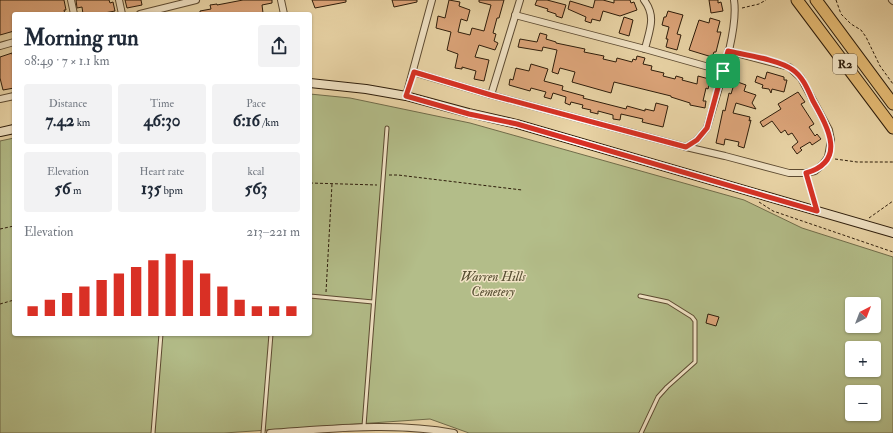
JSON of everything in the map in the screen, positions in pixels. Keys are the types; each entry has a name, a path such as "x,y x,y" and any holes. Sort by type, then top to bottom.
{"highway":[{"name":"R2","path":"797,0 893,128"},
{"name":"R2","path":"816,0 893,104"}],"street":[{"path":"70,0 73,12"},
{"path":"119,0 122,12"},
{"path":"145,12 170,3 196,0"},
{"path":"281,0 284,12"},
{"path":"406,96 414,72 432,0"},
{"path":"491,95 520,0"},
{"path":"644,0 650,9 652,19 645,49"},
{"path":"686,147 697,140 707,128 728,51 736,9 734,0"},
{"path":"515,15 723,71"},
{"path":"0,46 12,43"},
{"path":"414,72 491,95 789,173 806,173 819,168 828,157 831,140 829,130 801,78 789,67 728,51"},
{"path":"312,83 360,88 406,96 469,114 517,124 891,232"},
{"path":"0,99 12,96"},
{"path":"0,132 12,129"},
{"path":"270,433 364,426 405,426 454,433"}],"lane":[{"path":"364,426 387,128"},
{"path":"312,296 373,302"},
{"path":"640,296 668,302 692,317 695,321 696,357 694,364 667,387 658,397 641,433"},
{"path":"153,433 161,336"},
{"path":"263,433 271,336"}],"path":[{"path":"736,9 759,4 766,0"},
{"path":"836,0 844,18 861,30 866,37 876,60 893,84"},
{"path":"828,157 857,162 893,162"},
{"path":"806,173 817,211"},
{"path":"384,176 398,175 522,190"},
{"path":"312,183 383,185"},
{"path":"326,297 332,184"},
{"path":"749,192 755,200 774,212 893,252"},
{"path":"858,223 874,215 893,201"},
{"path":"0,229 12,226"},
{"path":"0,304 12,301"}],"green space":[{"name":"Warren Hills Cemetery","path":"312,94 350,98 470,123 744,200 802,228 893,257 893,433 469,433 430,419 224,433 0,433 0,141 12,138 12,336 312,336"}],"building":[{"path":"0,0 64,0 66,10 64,10 64,12 12,12 12,32 0,35"},
{"path":"76,0 109,0 110,3 113,2 115,11 83,12 82,7 77,8"},
{"path":"125,0 141,0 142,5 127,8"},
{"path":"243,0 272,0 272,3 262,5 263,12 200,12 211,9 210,5"},
{"path":"312,0 346,0 346,2 315,8"},
{"path":"392,0 417,0 417,2 394,7"},
{"path":"449,0 460,2 459,6 470,10 467,21 461,19 458,32 470,35 472,28 484,31 491,5 479,2 479,0 504,0 493,33 496,34 494,41 498,43 495,50 479,45 475,57 489,60 484,81 474,79 476,71 462,67 462,69 455,68 458,54 447,50 451,32 436,28 438,16 445,18"},
{"path":"537,0 547,0 566,5 562,18 547,11 548,9 535,5"},
{"path":"595,0 603,0 614,3 614,0 630,0 631,3 634,2 637,10 620,16 603,11 600,21 592,19 591,23 585,21 586,17 568,9 570,1 593,8"},
{"path":"709,0 718,0 718,3 721,2 723,11 711,13"},
{"path":"668,11 683,15 677,34 681,35 677,50 666,47 669,27 662,25 664,17 666,17"},
{"path":"624,17 633,20 629,36 619,33"},
{"path":"710,18 720,21 717,32 721,32 716,52 714,52 712,57 689,50 699,20 709,23"},
{"path":"540,33 547,35 546,39 556,43 585,49 584,52 604,56 603,59 616,62 617,58 632,62 633,59 636,60 637,56 645,58 643,64 652,66 651,70 664,73 663,76 675,79 676,76 683,78 682,80 697,84 698,76 709,79 708,89 706,88 703,101 706,101 705,108 690,105 690,103 671,96 614,82 611,93 572,82 575,72 560,68 558,74 552,72 557,50 543,47 542,51 518,47 520,39 537,42"},
{"path":"12,53 12,88 3,90 0,78 0,57"},
{"path":"531,64 548,69 544,81 563,86 562,90 584,96 583,98 626,109 627,106 645,111 645,109 654,111 656,103 668,106 663,127 642,122 643,119 621,114 620,120 613,119 613,115 598,111 598,114 590,112 591,110 582,108 583,105 571,102 570,105 565,103 566,97 553,93 551,99 544,97 546,92 531,88 530,91 509,85 510,79 513,80 516,68 529,71"},
{"path":"767,72 784,77 784,80 787,80 784,92 772,89 771,93 769,89 762,88 763,85 755,82 757,76 765,79"},
{"path":"735,81 746,85 744,91 756,95 752,103 756,109 736,103 733,113 750,117 749,121 751,120 744,148 738,146 739,142 725,139 724,145 716,143 723,110 725,111 729,93 731,94"},
{"path":"798,92 805,102 801,104 814,124 809,127 815,136 817,134 821,139 812,145 810,142 800,148 802,150 797,154 792,147 798,142 792,133 788,135 785,130 781,133 772,121 763,127 760,122 781,109 778,104"},
{"path":"708,314 719,317 716,326 706,323"}],"route":[{"path":"728,51 781,64 795,71 801,78 829,130 831,140 828,157 823,164 815,171 806,173 817,211 517,124 469,114 406,96 414,72 491,95 686,147 697,140 707,128 723,71 728,51"}]}
